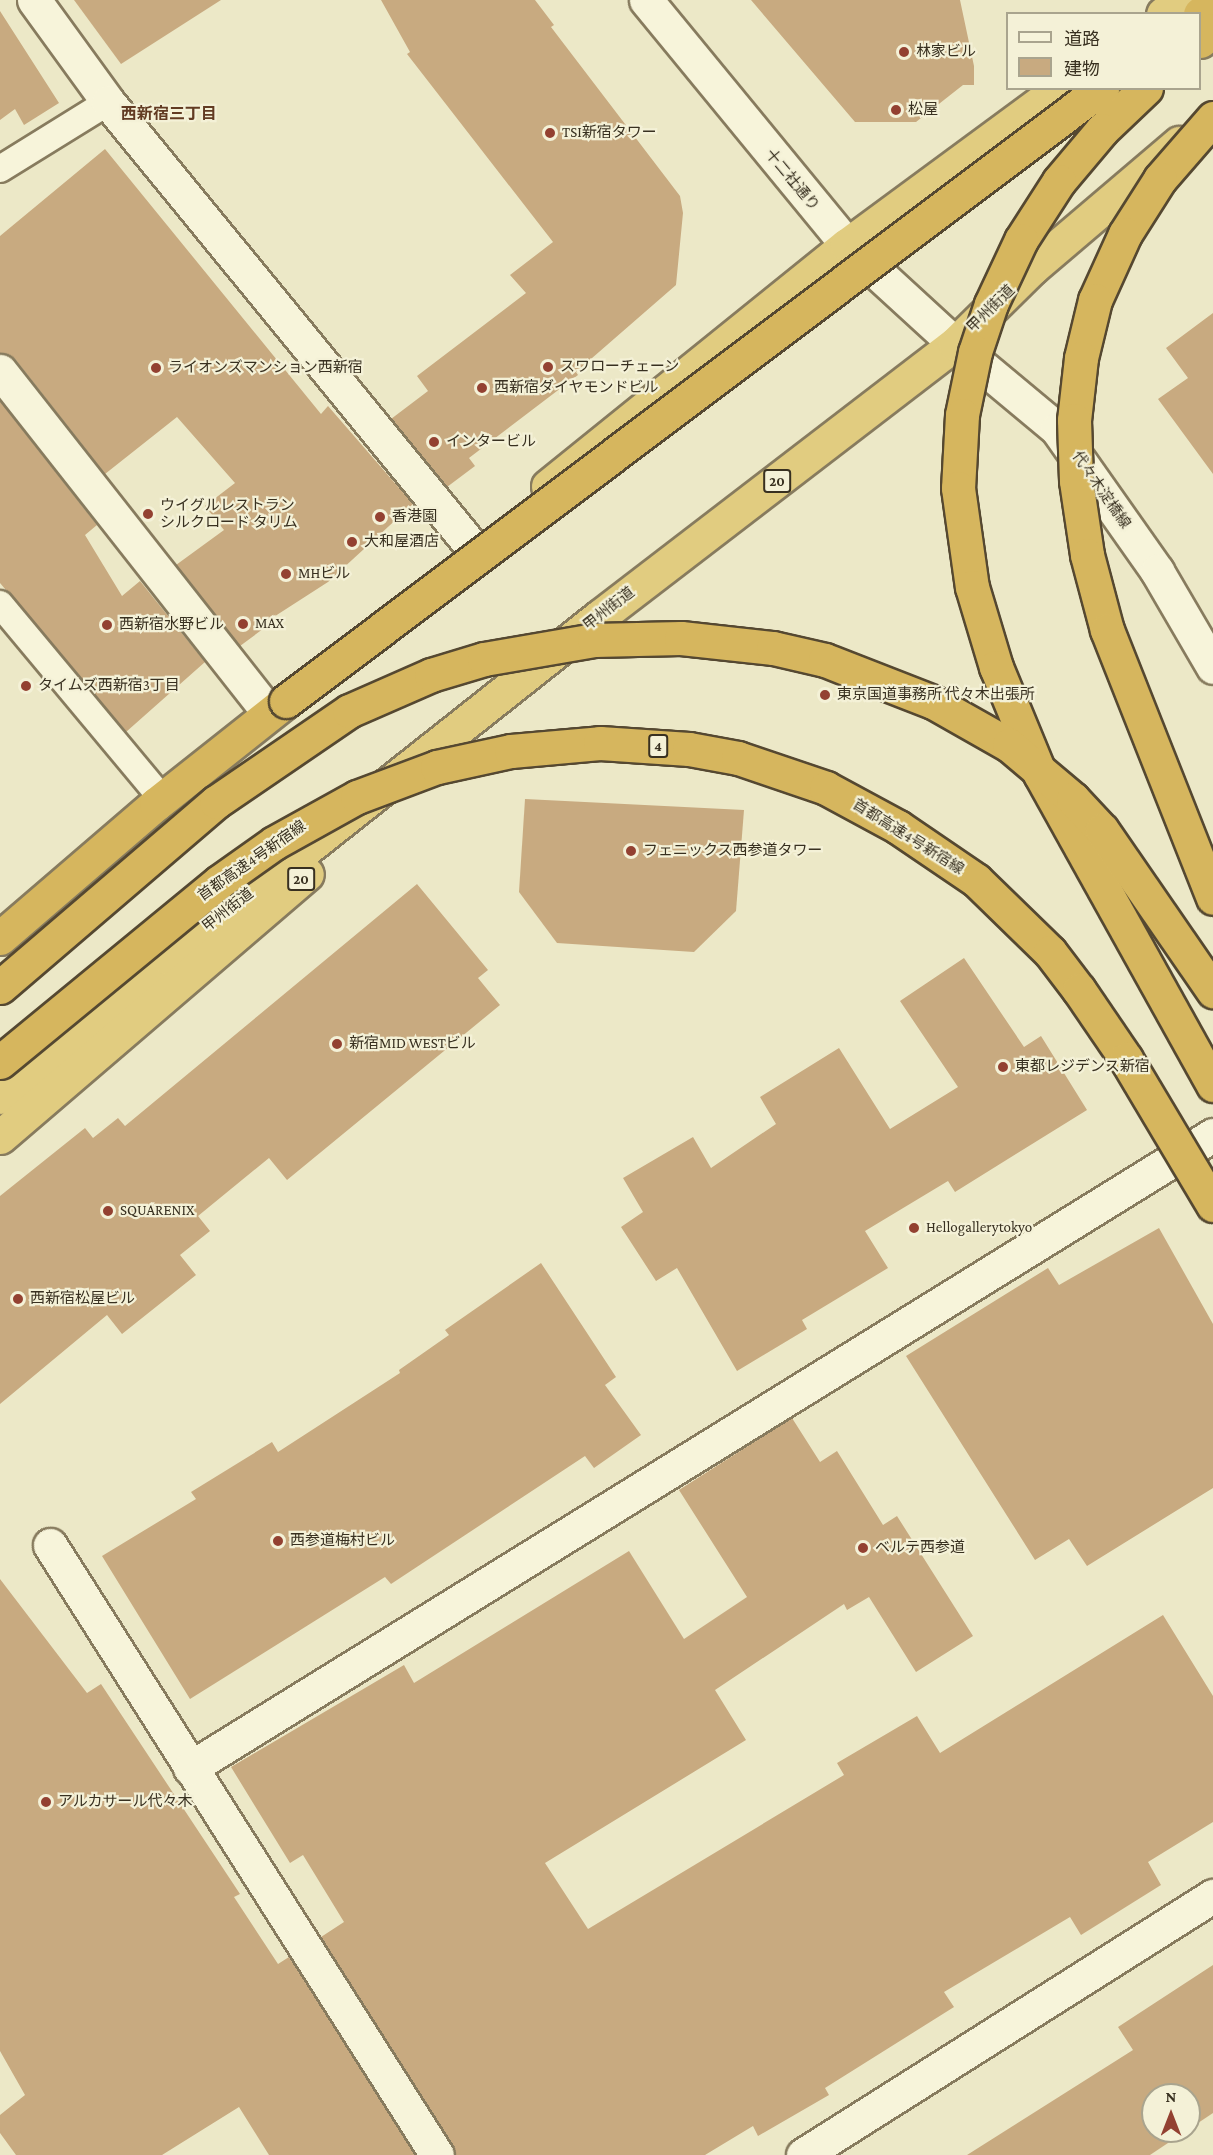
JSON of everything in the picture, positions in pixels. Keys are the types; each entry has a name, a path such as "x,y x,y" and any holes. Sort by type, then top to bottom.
{"highway":[{"path":"1166,12 1181,0"},
{"path":"1201,13 1213,3"},
{"path":"1201,40 1213,30"},
{"path":"0,918 262,705 473,548 847,245 1057,90"},
{"path":"0,938 156,804 286,701 1099,90"},
{"path":"1144,90 1102,130 1059,181 1021,240 991,304 975,352 963,415 958,488 979,610 996,668 1040,774 1213,1085"},
{"path":"1213,116 1160,179 1125,234 1095,300 1081,358 1074,420 1076,481 1087,555 1107,630 1213,898"},
{"name":"甲州街道","path":"0,1097 177,950 599,617 955,344 1032,268 1213,116"},
{"path":"0,956 558,478"},
{"name":"20","path":"0,1137 194,974 599,617"},
{"path":"0,987 216,802 348,711 431,675 484,659 594,640 681,638 773,648 825,660 933,702 1009,746 1065,792 1102,830 1213,991"},
{"name":"首都高速4号新宿線","path":"0,1062 219,882 274,843 357,797 437,767 510,751 600,743 678,748 738,758 826,788 907,832 976,880 1050,952 1079,990 1126,1059 1213,1205"}],"street":[{"path":"34,0 108,102 473,548"},
{"name":"十二社通り","path":"646,0 847,245 955,344"},
{"name":"代々木淀橋線","path":"955,344 1057,429 1157,571 1213,667"},
{"path":"0,371 262,705"},
{"path":"190,1768 1213,1135"},
{"path":"50,1545 437,2155"},
{"path":"803,2155 1213,1896"}],"lane":[{"path":"0,169 108,102"},
{"path":"0,604 156,791"}],"building":[{"path":"74,0 221,0 121,64"},
{"name":"TSI新宿タワー","path":"381,0 535,0 554,25 551,27 680,196 683,213 676,285 576,372 578,375 469,458 475,466 447,487 391,419 428,391 417,376 526,293 510,275 553,242 407,54 410,52"},
{"path":"751,0 960,0 974,66 974,85 963,85 916,122 855,122"},
{"path":"0,11 59,103 24,125 15,109 0,120"},
{"name":"ライオンズマンション西新宿","path":"105,149 321,414 328,406 413,504 328,582 269,620 271,623 240,646 176,565 224,530 205,506 235,483 177,417 105,474 15,359 0,353 0,236"},
{"path":"1213,313 1213,474 1158,399 1188,378 1166,348"},
{"name":"西新宿水野ビル","path":"0,401 97,525 85,535 122,596 140,581 205,662 126,732 0,583"},
{"name":"フェニックス西参道タワー","path":"525,799 744,810 736,911 694,952 557,943 519,892"},
{"path":"417,884 488,970 478,978 500,1005 287,1180 269,1158 198,1216 210,1231 180,1255 196,1275 122,1334 107,1315 0,1404 0,1196 85,1128 93,1138 118,1118 125,1126"},
{"path":"964,958 1024,1047 1041,1036 1087,1110 955,1192 948,1181 865,1231 888,1268 802,1320 807,1329 737,1371 677,1268 656,1281 621,1227 643,1212 623,1178 693,1137 711,1168 776,1124 760,1097 839,1048 890,1129 958,1087 900,1001"},
{"path":"1159,1228 1213,1324 1213,1488 1087,1566 1069,1539 1035,1560 906,1356 1048,1268 1059,1285"},
{"path":"541,1263 616,1377 605,1385 641,1435 594,1468 585,1456 391,1584 385,1577 190,1699 102,1556 196,1499 191,1492 272,1442 278,1452 400,1373 399,1370 449,1335 445,1330"},
{"path":"792,1418 820,1462 837,1451 883,1525 897,1516 973,1636 916,1672 869,1597 847,1610 844,1604 715,1690 746,1740 545,1863 588,1929 844,1775 837,1763 917,1716 940,1753 1163,1615 1213,1696 1213,1822 1148,1862 1161,1885 1081,1935 1070,1917 944,1992 954,2007 825,2088 829,2095 758,2136 753,2126 705,2155 456,2155 321,1937 344,1922 303,1855 290,1863 231,1767 404,1665 414,1683 629,1551 684,1639 747,1597 679,1490"},
{"path":"0,1579 87,1693 101,1684 240,1894 234,1897 278,1964 289,1957 415,2155 269,2155 239,2107 162,2155 16,2155 0,2133 0,2115 25,2095 0,2051"},
{"path":"1213,1965 1213,2113 1201,2121 1201,2083 1141,2083 1141,2143 1168,2143 1150,2155 967,2155 1133,2050 1118,2027"}],"place":[{"name":"林家ビル","path":"904,52"},
{"name":"松屋","path":"896,110"},
{"name":"TSI新宿タワー","path":"550,133"},
{"name":"スワローチェーン","path":"548,367"},
{"name":"ライオンズマンション西新宿","path":"156,368"},
{"name":"西新宿ダイヤモンドビル","path":"482,388"},
{"name":"インタービル","path":"434,442"},
{"name":"ウイグルレストラン シルクロード タリム","path":"148,514"},
{"name":"香港園","path":"380,517"},
{"name":"大和屋酒店","path":"352,542"},
{"name":"MHビル","path":"286,574"},
{"name":"MAX","path":"243,624"},
{"name":"西新宿水野ビル","path":"107,625"},
{"name":"タイムズ西新宿3丁目","path":"26,686"},
{"name":"東京国道事務所 代々木出張所","path":"825,695"},
{"name":"フェニックス西参道タワー","path":"631,851"},
{"name":"新宿MID WESTビル","path":"337,1044"},
{"name":"東都レジデンス新宿","path":"1003,1067"},
{"name":"SQUARENIX","path":"108,1211"},
{"name":"Hellogallerytokyo","path":"914,1228"},
{"name":"西新宿松屋ビル","path":"18,1299"},
{"name":"西参道梅村ビル","path":"278,1541"},
{"name":"ベルテ西参道","path":"863,1548"},
{"name":"アルカサール代々木","path":"46,1802"}],"district":[{"name":"西新宿三丁目","path":"169,114"}]}
